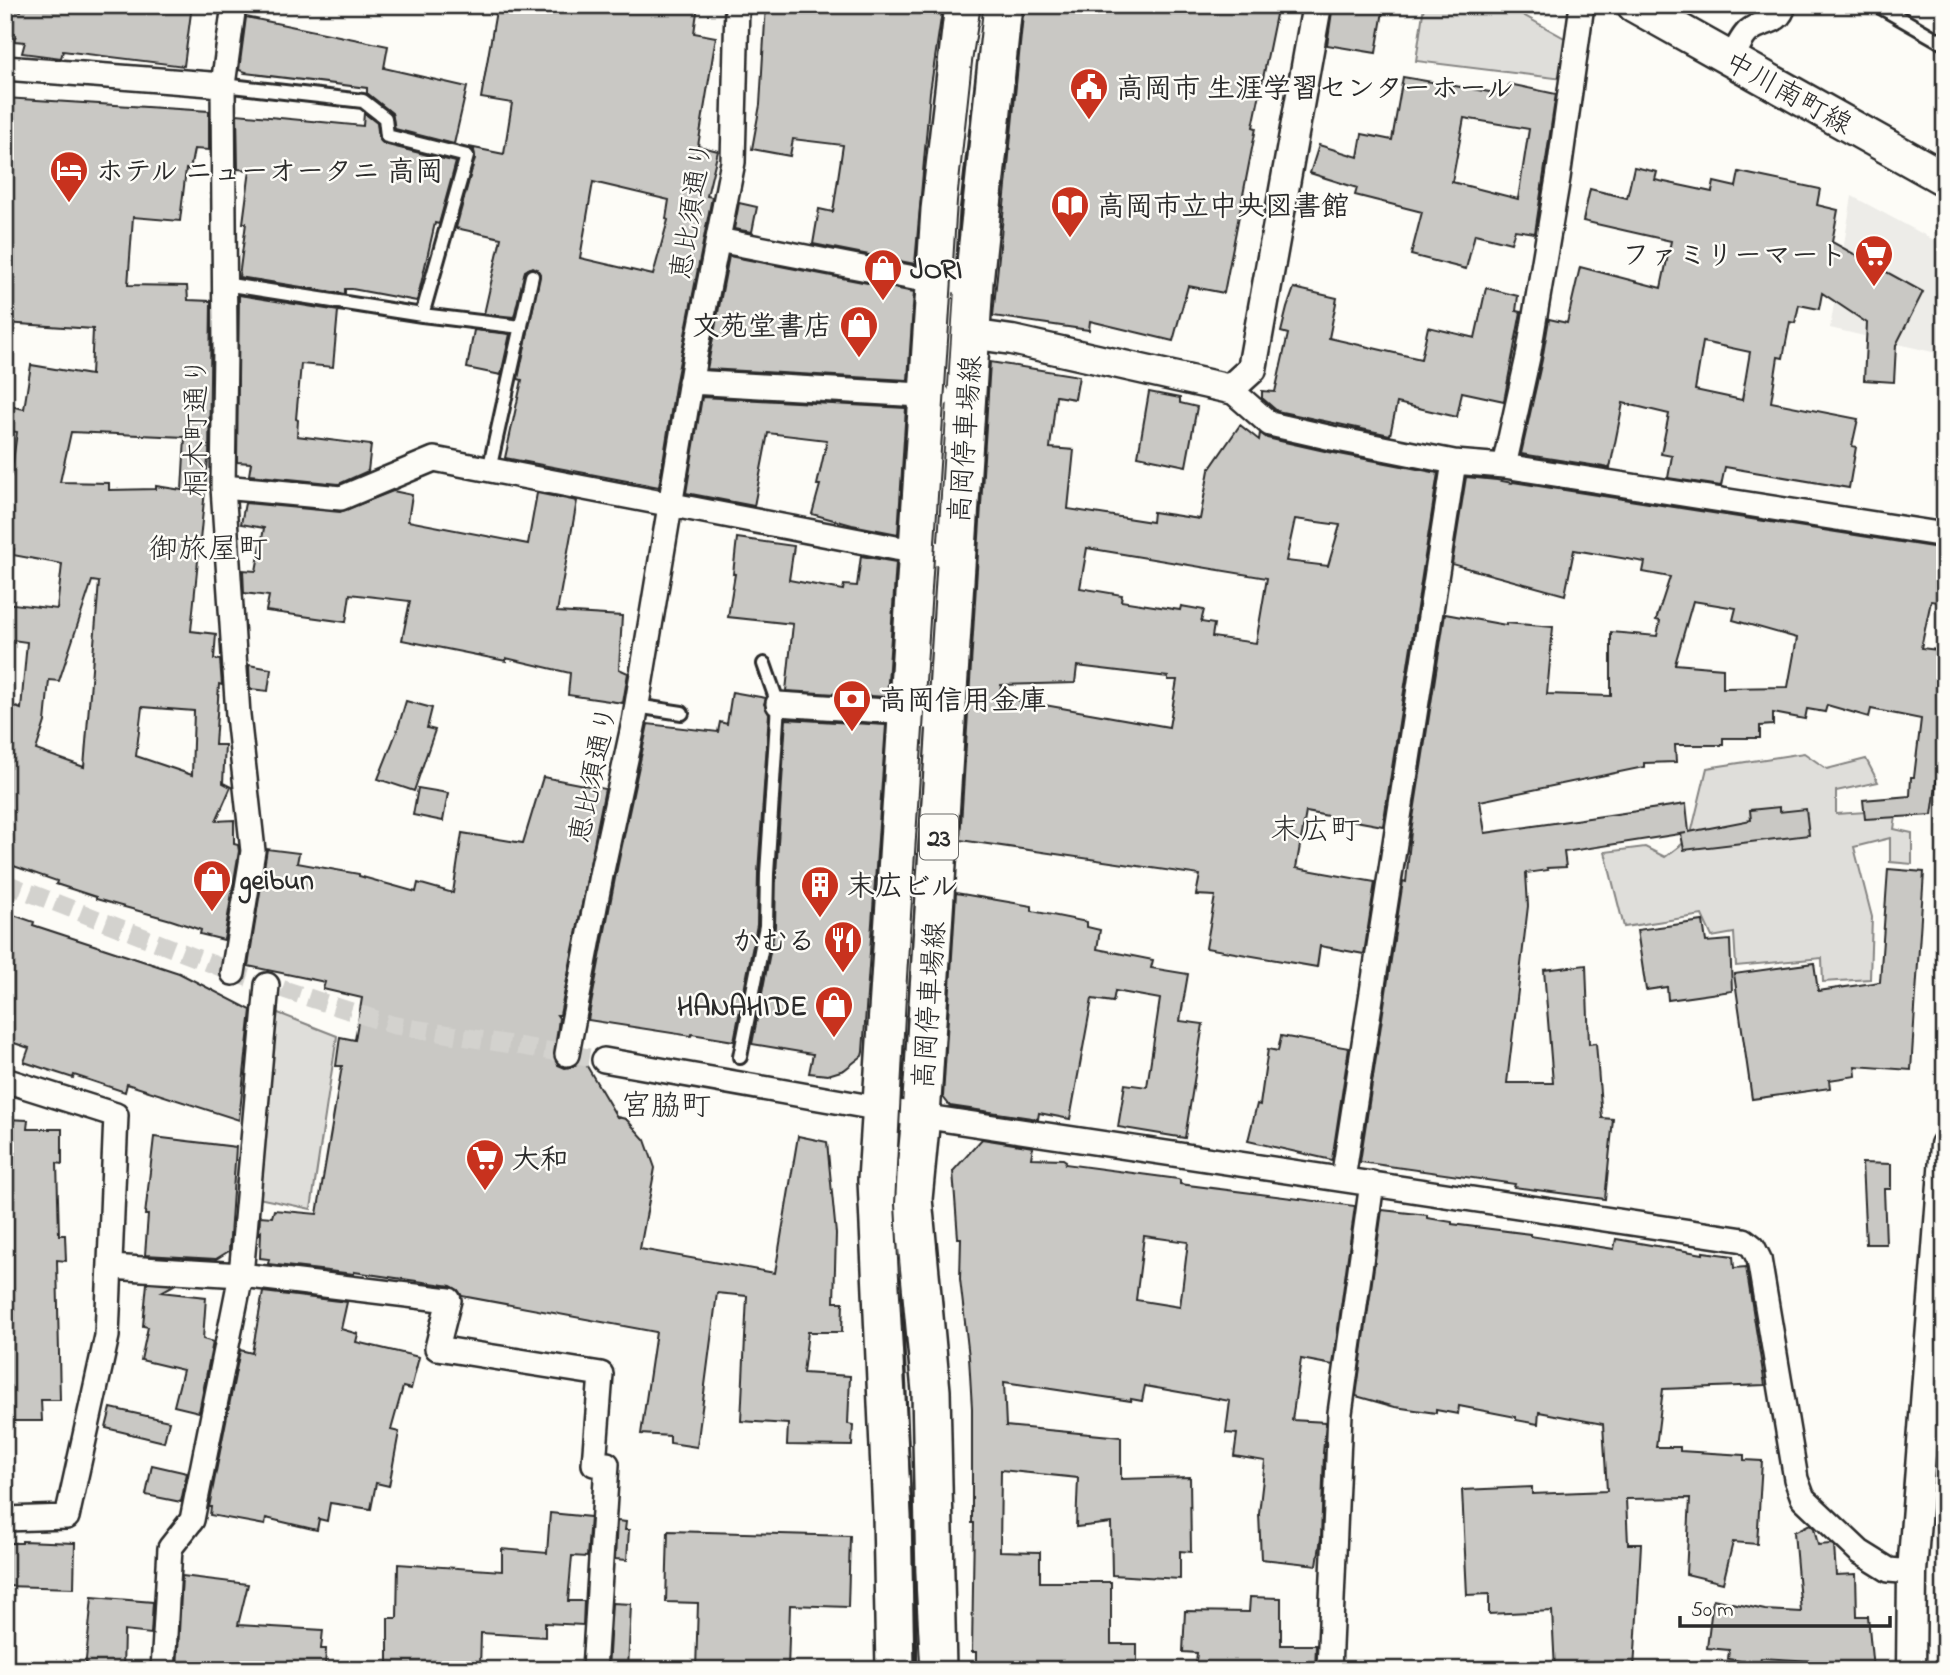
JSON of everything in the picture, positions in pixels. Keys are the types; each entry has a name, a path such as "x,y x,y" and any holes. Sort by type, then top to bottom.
{"main road":[{"name":"高岡停車場線","path":"895,1670 892,1514 877,1180 940,209 964,5"},
{"name":"高岡停車場線","path":"937,1670 931,1391 913,1199 921,1116 970,334 1003,5"},
{"name":"中川南町線","path":"1634,5 1945,179"}],"street":[{"name":"桐木町通り","path":"233,974 253,851 238,715 223,487 223,85 234,5"},
{"name":"恵比須通り","path":"567,1054 636,706 690,382 733,162 737,5"},
{"path":"1230,389 1252,369 1317,5"},
{"path":"1504,466 1528,357 1558,178 1582,5"},
{"path":"1731,60 1749,30 1776,19 1782,13 1784,5"},
{"path":"5,68 223,85"},
{"path":"718,240 914,278 974,282"},
{"path":"970,334 1012,340 1230,389 1269,424 1332,439 1454,462 1504,466 1945,535"},
{"path":"690,382 966,399"},
{"path":"223,487 341,498 435,459 896,548 956,556"},
{"path":"1343,1179 1454,462"},
{"path":"778,704 886,710 946,720"},
{"path":"163,1670 170,1548 192,1520 241,1275 267,985"},
{"path":"604,1060 921,1116 1744,1240 1753,1247 1759,1259 1796,1479 1803,1497 1860,1552 1889,1570 1912,1572"},
{"path":"5,1080 116,1115 107,1336 67,1517 5,1519"},
{"path":"1911,1670 1912,1572 1937,1362 1945,1145"},
{"path":"1329,1670 1340,1413 1372,1183"},
{"path":"110,1267 241,1275 449,1300 437,1348 601,1374 594,1464 607,1464 594,1670"}],"lane":[{"path":"1877,5 1945,44"},
{"path":"223,85 363,101 386,118 387,136 467,156 422,315"},
{"path":"489,470 532,276"},
{"path":"225,284 422,315 521,327"},
{"path":"740,1057 766,926 778,704 764,664"},
{"path":"636,706 682,712"}],"shaded area":[{"path":"1424,5 1505,5 1568,40 1563,79 1416,61"},
{"path":"1852,196 1945,246 1945,355 1830,328"},
{"path":"1804,753 1827,769 1866,759 1878,782 1836,791 1836,814 1897,810 1894,829 1912,833 1912,864 1890,862 1890,838 1854,847 1872,917 1870,979 1823,982 1822,958 1736,966 1734,933 1712,937 1702,915 1624,927 1605,852 1645,847 1665,857 1690,838 1707,768"},
{"path":"273,1011 337,1036 311,1209 258,1198"}],"building":[{"path":"22,5 192,5 184,66 63,51 61,58 22,53 25,42 14,41 16,35 5,33 5,9 21,11"},
{"path":"497,5 698,5 694,33 716,37 698,146 718,151 707,196 712,197 676,381 659,487 505,458 522,380 518,379 540,274 533,267 525,271 514,317 484,314 501,238 456,228 475,158 474,150 469,147 504,154 512,103 481,98","holes":["593,182 669,200 668,220 653,275 580,258"]},
{"path":"766,5 943,5 930,92 915,264 813,244 819,209 833,212 843,145 793,139 790,156 752,149 760,105"},
{"path":"1024,5 1278,5 1224,293 1188,286 1173,341 1090,321 1089,330 993,316"},
{"path":"1333,5 1384,5 1376,53 1327,45"},
{"path":"246,17 388,46 384,68 467,87 454,144 395,129 392,113 367,93 367,88 245,73 239,70"},
{"path":"1403,77 1507,95 1509,84 1556,94 1535,233 1515,230 1511,243 1475,234 1466,269 1411,255 1422,212 1355,195 1357,188 1310,173 1319,145 1358,157 1362,134 1392,140","holes":["1464,118 1529,129 1518,199 1452,182"]},
{"path":"5,98 209,111 209,150 194,149 190,170 186,169 180,221 133,217 128,285 187,286 188,300 211,301 209,460 191,631 216,634 214,659 220,660 222,685 219,684 215,745 225,745 223,783 231,787 216,821 234,820 234,844 238,845 239,851 224,940 200,934 201,930 171,920 96,899 56,884 57,881 5,863 5,703 21,709 27,642 5,639 5,603 57,609 62,564 13,555 14,549 5,548 5,475 11,476 17,432 5,430 5,405 24,409 31,365 91,375 93,329 5,323","holes":["71,432 185,437 182,490 156,486 156,489 109,490 109,483 60,482","92,581 99,582 84,767 36,750 45,722 49,680 59,681","142,707 194,711 192,775 136,756"]},
{"path":"364,113 377,123 379,138 384,144 456,162 439,224 435,223 417,301 352,289 345,289 345,294 239,277 250,170 238,169 237,114 363,126"},
{"path":"1634,167 1657,172 1655,180 1712,192 1714,182 1736,187 1739,172 1820,189 1817,205 1838,210 1832,242 1923,292 1896,345 1894,382 1864,380 1867,323 1822,293 1819,309 1799,305 1795,323 1790,322 1783,358 1778,357 1771,402 1858,419 1852,446 1856,447 1849,488 1725,467 1721,486 1668,478 1672,456 1661,454 1669,414 1623,403 1610,468 1521,454 1549,319 1567,323 1580,267 1661,288 1671,241 1583,221 1590,189 1627,198","holes":["1703,342 1750,352 1742,400 1695,390"]},
{"path":"739,203 757,207 752,232 734,229"},
{"path":"729,256 914,292 908,380 707,369"},
{"path":"1294,288 1337,298 1329,338 1421,359 1428,327 1475,338 1486,288 1518,296 1516,311 1521,312 1504,401 1462,392 1457,417 1397,403 1390,435 1277,411 1262,398 1262,391 1275,392 1288,334 1281,332"},
{"path":"239,295 345,312 338,311 333,367 301,364 297,436 371,445 368,471 339,484 249,475 251,463 237,462"},
{"path":"474,330 510,334 501,375 467,368"},
{"path":"990,362 1079,376 1075,399 1056,396 1050,448 1074,450 1068,509 1152,522 1153,512 1200,519 1209,470 1240,425 1259,440 1260,433 1267,438 1329,452 1438,473 1383,826 1306,812 1296,868 1375,882 1364,954 1320,946 1317,967 1206,948 1215,896 1196,895 1200,875 960,840","holes":["1295,519 1340,525 1328,566 1286,561","1087,548 1267,578 1256,643 1212,637 1214,624 1201,622 1204,610 1181,606 1180,610 1121,601 1122,595 1080,588","1077,666 1177,680 1169,727 1000,697 1001,685 1075,683"]},
{"path":"1149,392 1180,398 1180,403 1197,407 1186,466 1138,456"},
{"path":"702,397 906,408 898,534 812,514 827,440 768,433 754,506 686,493"},
{"path":"1466,477 1945,549 1945,603 1931,601 1921,648 1945,651 1943,735 1932,815 1865,819 1863,800 1910,796 1921,719 1871,709 1869,717 1827,705 1825,712 1807,709 1805,719 1773,713 1773,725 1760,726 1760,738 1723,738 1723,745 1675,745 1676,762 1644,763 1644,767 1480,801 1485,833 1686,804 1689,832 1751,820 1750,810 1779,807 1779,812 1806,809 1809,835 1684,850 1681,834 1686,833 1564,852 1566,867 1526,873 1528,906 1507,1083 1553,1083 1544,970 1586,965 1589,1044 1596,1043 1602,1118 1613,1119 1605,1199 1360,1162 1403,881 1406,882 1411,831 1445,614 1506,625 1553,627 1547,694 1611,696 1611,632 1657,636 1660,621 1656,620 1670,577 1643,572 1645,562 1574,550 1565,595 1452,564","holes":["1693,601 1736,608 1733,620 1797,638 1788,687 1723,688 1723,668 1675,664"]},
{"path":"393,491 412,495 408,521 528,544 537,493 577,501 557,612 622,616 619,669 628,673 623,703 568,695 570,673 506,658 506,661 402,640 410,601 350,594 346,622 266,611 269,596 244,593 243,570 256,571 264,528 241,524 245,503 340,512"},
{"path":"737,538 794,546 789,580 843,590 844,585 857,586 861,556 896,562 887,697 786,691 793,624 728,617"},
{"path":"249,665 271,669 268,691 250,689"},
{"path":"732,692 766,698 764,704 769,714 757,925 734,1041 588,1020 648,724 718,732 720,722 727,724"},
{"path":"406,701 432,708 427,728 435,730 414,791 378,779"},
{"path":"786,719 886,725 863,1052 862,1056 844,1070 828,1075 809,1073 813,1054 752,1044 775,927"},
{"path":"543,777 605,789 560,1015 557,1015 559,1018 554,1058 558,1065 565,1068 577,1064 581,1056 617,1117 626,1119 645,1140 655,1168 640,1249 775,1273 798,1136 827,1142 836,1234 834,1302 843,1302 842,1332 808,1332 803,1373 850,1376 848,1424 853,1425 852,1446 787,1445 788,1424 741,1421 747,1296 717,1293 697,1447 670,1443 670,1436 641,1434 656,1332 462,1296 451,1286 354,1272 268,1264 269,1259 260,1258 260,1216 272,1217 274,1210 317,1214 342,1066 336,1066 340,1037 355,1040 362,998 323,989 325,982 248,966 267,849 299,853 297,863 359,874 416,892 418,883 453,893 462,833 523,843"},
{"path":"418,788 448,793 443,821 413,815"},
{"path":"1888,869 1924,872 1911,1070 1855,1066 1856,1076 1829,1080 1830,1088 1752,1099 1734,974 1814,963 1818,991 1880,982"},
{"path":"956,893 1032,906 1032,911 1087,922 1087,927 1100,930 1097,949 1153,960 1151,968 1188,974 1180,1021 1203,1024 1185,1138 1118,1127 1125,1084 1147,1087 1160,999 1115,991 1113,1002 1092,999 1070,1119 1039,1113 1038,1119 950,1106 943,1097"},
{"path":"5,912 34,922 33,925 179,973 251,1010 239,1120 127,1084 125,1092 24,1062 29,1048 5,1040"},
{"path":"1703,921 1706,942 1730,940 1732,991 1668,1000 1667,987 1646,990 1637,930"},
{"path":"1281,1036 1349,1048 1332,1160 1248,1141 1257,1104 1260,1105 1268,1049 1278,1051"},
{"path":"5,1119 28,1120 27,1129 62,1129 62,1164 57,1163 59,1235 65,1235 66,1261 57,1260 60,1400 41,1400 42,1421 5,1421"},
{"path":"154,1137 236,1147 229,1251 216,1259 145,1255 148,1215 145,1215"},
{"path":"982,1139 1033,1147 1031,1158 1063,1159 1065,1164 1178,1179 1180,1184 1355,1206 1333,1365 1301,1359 1292,1420 1326,1422 1321,1538 1317,1565 1261,1559 1259,1514 1265,1461 1234,1456 1237,1434 1226,1433 1230,1401 1145,1386 1142,1401 1131,1401 1004,1382 1006,1426 1121,1437 1121,1479 1190,1477 1191,1552 1180,1551 1180,1579 1112,1575 1111,1523 1076,1527 1078,1478 1001,1470 1000,1551 1040,1552 1040,1582 1111,1582 1111,1644 1137,1644 1137,1670 976,1670 976,1652 972,1652 972,1408 960,1279 961,1238 958,1238 953,1171","holes":["1144,1236 1188,1242 1180,1307 1136,1300"]},
{"path":"1862,1163 1891,1164 1891,1189 1884,1189 1886,1244 1866,1244"},
{"path":"1382,1210 1427,1215 1427,1218 1452,1224 1614,1249 1616,1239 1703,1254 1733,1256 1734,1268 1746,1267 1765,1385 1663,1389 1656,1447 1680,1447 1680,1451 1744,1455 1744,1460 1762,1461 1757,1544 1733,1542 1723,1583 1686,1574 1690,1498 1626,1499 1628,1544 1641,1544 1634,1670 1555,1670 1552,1611 1489,1614 1489,1594 1467,1595 1462,1490 1532,1487 1532,1494 1607,1491 1603,1424 1539,1412 1538,1424 1459,1406 1458,1414 1436,1410 1436,1413 1395,1407 1356,1396"},
{"path":"147,1283 174,1285 161,1292 206,1297 203,1339 213,1342 199,1412 174,1406 183,1370 141,1360 148,1327 143,1326"},
{"path":"263,1292 347,1302 341,1329 358,1334 356,1342 419,1357 411,1389 403,1387 391,1430 399,1432 389,1486 376,1483 371,1509 330,1503 327,1521 319,1519 317,1530 266,1518 265,1525 210,1515 209,1507 240,1350 252,1353"},
{"path":"111,1408 169,1421 164,1442 106,1428"},
{"path":"152,1465 187,1473 181,1502 146,1495"},
{"path":"550,1513 590,1517 587,1557 572,1556 568,1601 584,1601 583,1625 545,1623 545,1637 481,1633 480,1670 388,1670 388,1618 397,1618 398,1564 502,1571 502,1549 547,1553"},
{"path":"617,1521 626,1522 625,1530 629,1530 627,1560 615,1559"},
{"path":"1810,1524 1814,1528 1818,1545 1834,1546 1836,1575 1856,1574 1857,1616 1868,1616 1873,1670 1831,1670 1830,1662 1761,1658 1760,1664 1728,1659 1729,1650 1707,1648 1713,1599 1765,1610 1801,1612 1794,1532"},
{"path":"668,1531 850,1536 848,1607 790,1605 788,1670 696,1670 698,1603 666,1602"},
{"path":"5,1543 75,1543 74,1588 5,1586"},
{"path":"182,1576 248,1584 238,1625 323,1630 321,1649 326,1649 325,1670 177,1670"},
{"path":"92,1597 153,1602 151,1634 124,1631 123,1670 85,1670"},
{"path":"1250,1597 1281,1598 1281,1645 1316,1645 1315,1670 1195,1670 1197,1653 1183,1652 1185,1611 1249,1612"},
{"path":"612,1603 631,1604 628,1670 608,1670"}],"tunnel":[{"path":"5,883 233,973 393,1025 604,1060"}],"tram line":[{"path":"918,1670 920,1663 895,1204 957,201 981,5"}],"place":[{"name":"高岡市 生涯学習センターホール","path":"1089,121"},
{"name":"ホテル ニューオータニ 高岡","path":"69,204"},
{"name":"高岡市立中央図書館","path":"1070,239"},
{"name":"ファミリーマート","path":"1874,288"},
{"name":"JORI","path":"883,302"},
{"name":"文苑堂書店","path":"859,359"},
{"name":"高岡信用金庫","path":"852,733"},
{"name":"geibun","path":"212,913"},
{"name":"末広ビル","path":"820,919"},
{"name":"かむる","path":"843,974"},
{"name":"HANAHIDE","path":"834,1039"},
{"name":"大和","path":"485,1192"}],"district":[{"name":"御旅屋町","path":"208,548"},
{"name":"末広町","path":"1315,829"},
{"name":"宮脇町","path":"666,1105"}]}
